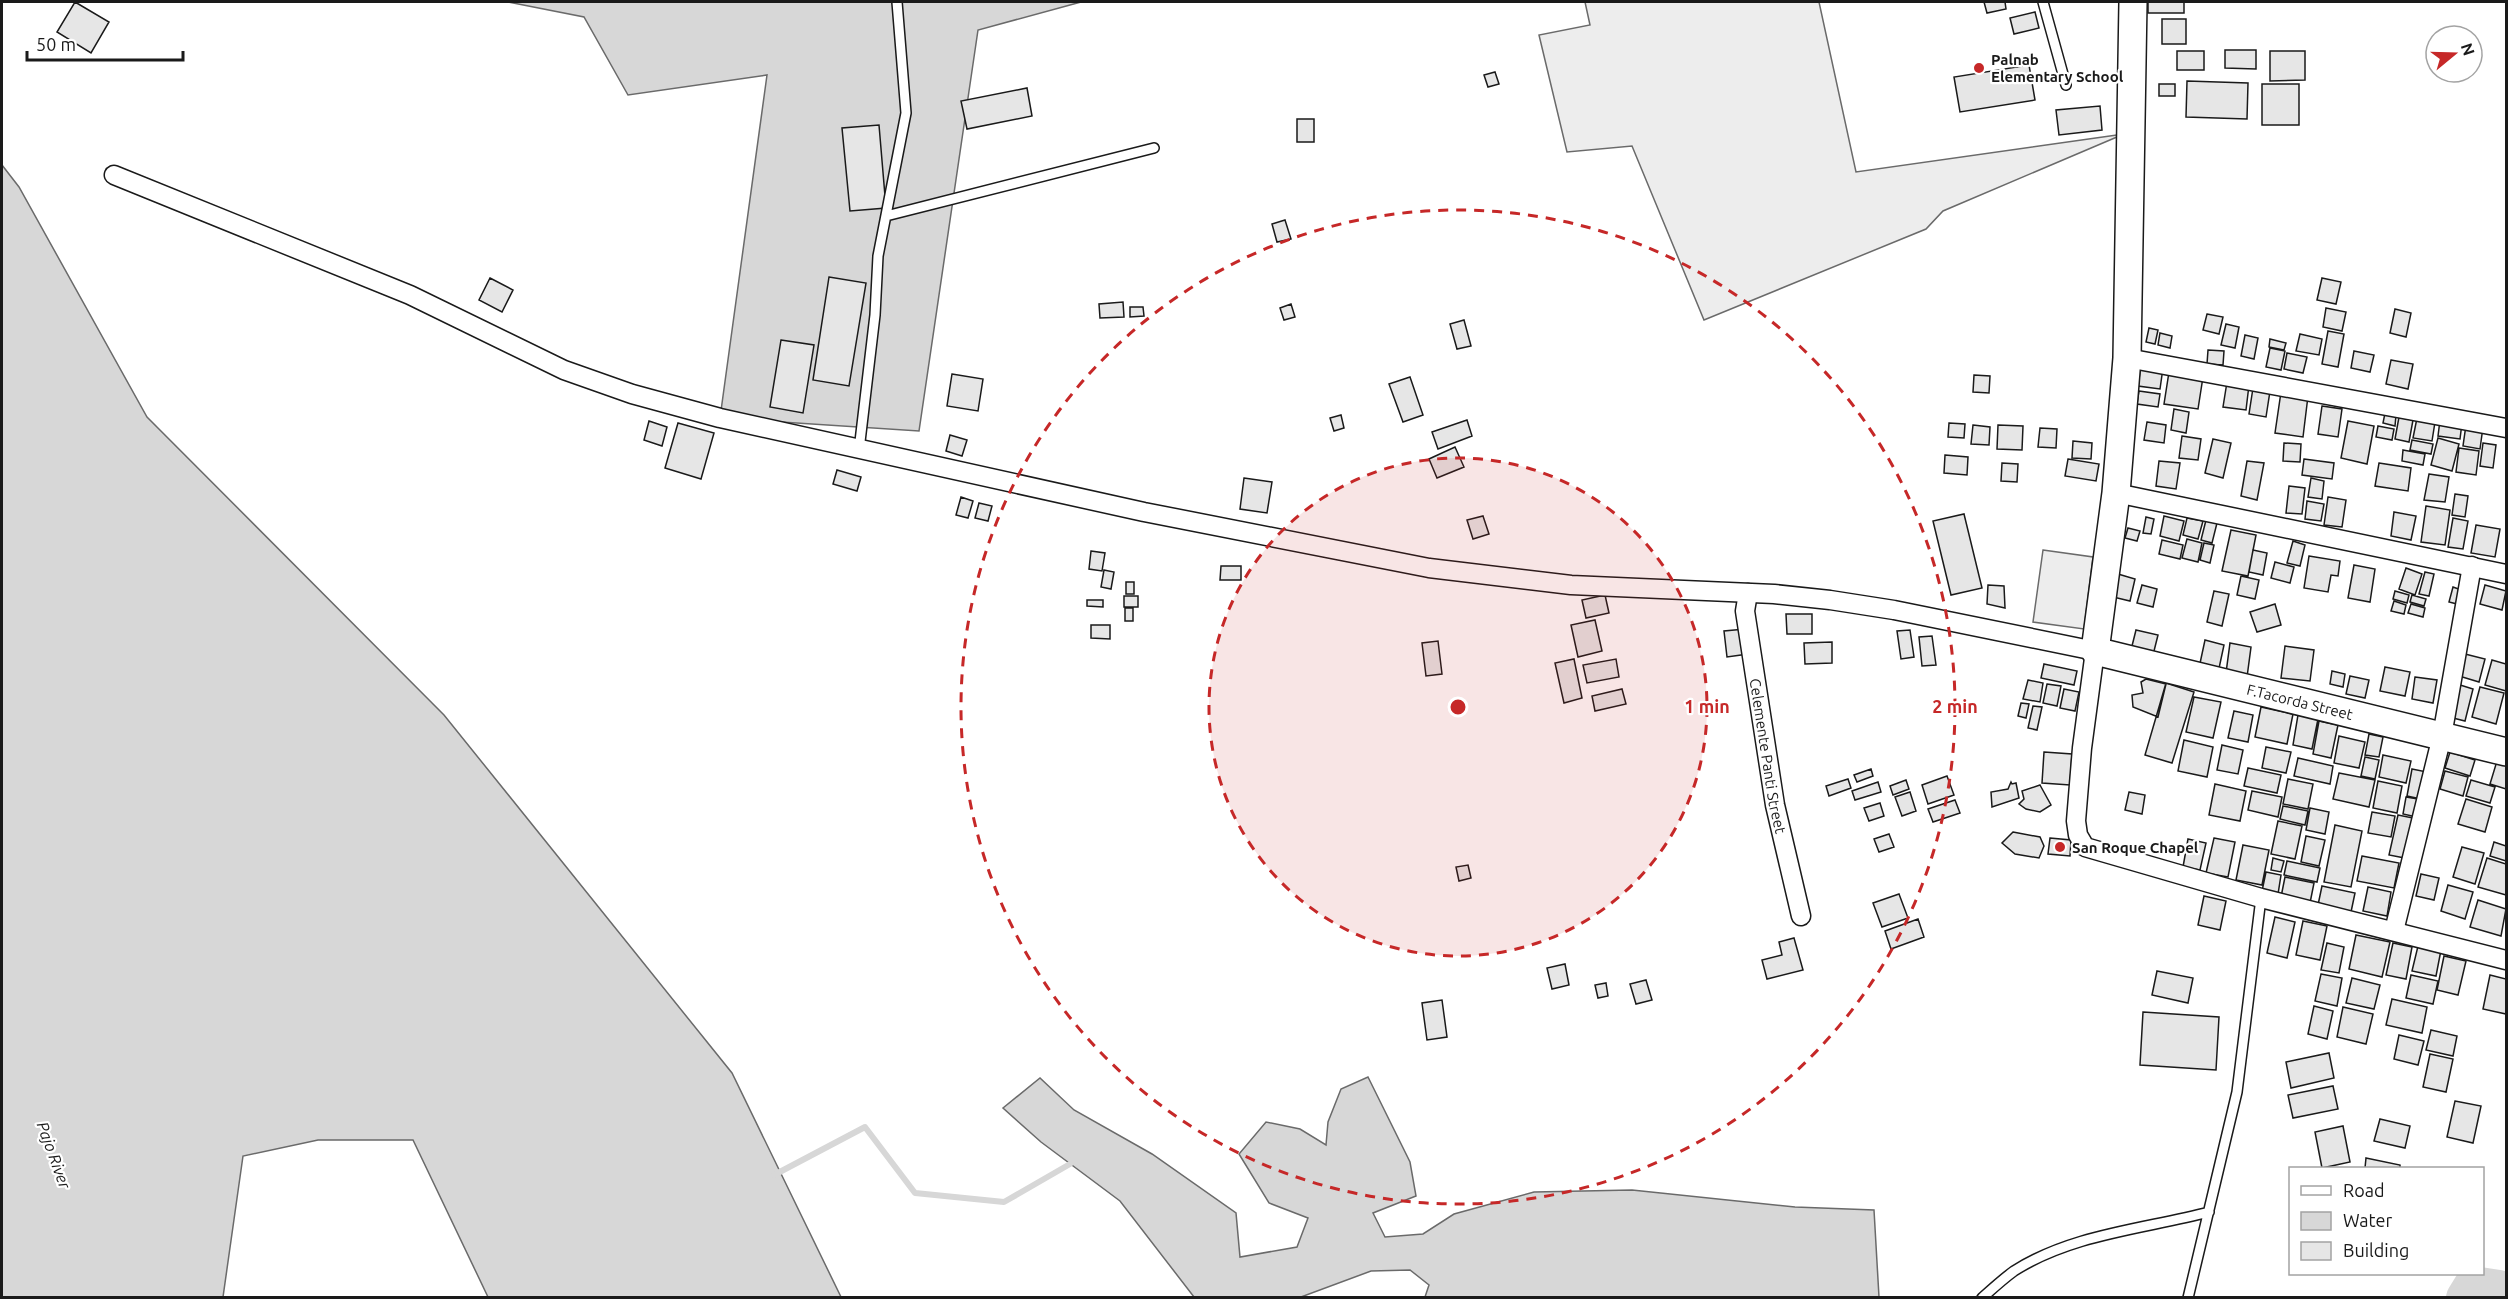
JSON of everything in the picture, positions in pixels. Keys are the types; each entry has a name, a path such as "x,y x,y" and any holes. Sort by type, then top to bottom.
{"street":[{"path":"2133,2 2127,358 2116,493 2077,804 2078,835 2085,847 2261,898 2506,960"},
{"path":"114,175 410,295 564,370 632,394 709,415 1144,512 1429,568 1571,585 1748,593 1830,600 1894,610 2095,651"},
{"path":"2127,358 2506,428"},
{"path":"2116,493 2506,574"},
{"path":"2394,931 2442,736 2472,566"},
{"name":"Celemente Panti Street","path":"1748,593 1745,611 1775,805 1801,916"},
{"name":"F.Tacorda Street","path":"2095,651 2506,752"}],"lane":[{"path":"859,450 875,315 878,256 906,113 897,2"},
{"path":"2043,2 2066,85"},
{"path":"886,216 1154,148"},
{"path":"2189,1295 2237,1092 2261,898"},
{"path":"1982,1298 2014,1271 2049,1254 2093,1238 2209,1212"}],"shaded area":[{"path":"1585,2 1819,2 1856,172 2124,134 1943,211 1926,229 1704,320 1632,146 1567,152 1539,35 1590,25"},
{"path":"2043,550 2093,557 2084,629 2033,622"}],"water":[{"path":"508,2 1081,2 978,30 919,431 720,418 767,75 628,95 584,17"},
{"name":"Pajo River","path":"2,165 19,187 147,417 444,715 732,1073 841,1297 488,1297 413,1140 318,1140 243,1156 223,1297 2,1297"},
{"path":"1368,1077 1410,1162 1416,1196 1373,1213 1385,1237 1423,1234 1454,1214 1534,1192 1632,1190 1795,1207 1874,1210 1879,1297 1425,1297 1429,1285 1410,1270 1371,1271 1301,1297 1194,1297 1120,1201 1041,1142 1003,1108 1040,1078 1074,1110 1152,1154 1236,1213 1240,1257 1297,1247 1308,1218 1269,1203 1239,1154 1266,1122 1300,1129 1326,1145 1328,1122 1341,1089"}],"building":[{"path":"75,2 109,22 91,53 57,32"},
{"path":"1984,2 2005,2 2006,9 1987,13"},
{"path":"2148,2 2184,2 2184,13 2148,13"},
{"path":"2035,12 2039,28 2014,34 2010,18"},
{"path":"2162,19 2186,19 2186,44 2162,44"},
{"path":"2225,50 2256,50 2256,69 2225,68"},
{"path":"2177,51 2204,51 2204,70 2177,70"},
{"path":"2270,51 2305,51 2305,80 2270,81"},
{"path":"2029,65 2035,100 1960,112 1954,77"},
{"path":"1495,72 1499,84 1488,87 1484,75"},
{"path":"2187,81 2248,83 2247,119 2186,117"},
{"path":"2159,84 2175,84 2175,96 2159,96"},
{"path":"2262,84 2299,84 2299,125 2262,125"},
{"path":"1027,88 1032,116 967,129 961,101"},
{"path":"2100,106 2102,130 2059,135 2056,110"},
{"path":"1297,119 1314,119 1314,142 1297,142"},
{"path":"879,125 886,208 850,211 842,128"},
{"path":"1285,220 1291,239 1277,242 1272,224"},
{"path":"829,277 866,283 849,386 813,380"},
{"path":"490,278 513,290 502,312 479,300"},
{"path":"2322,278 2341,282 2336,304 2317,300"},
{"path":"1123,302 1124,317 1100,318 1099,304"},
{"path":"1291,304 1295,317 1284,320 1280,308"},
{"path":"1130,307 1143,307 1144,316 1130,317"},
{"path":"2326,308 2346,312 2342,331 2323,327"},
{"path":"2395,309 2411,313 2406,337 2390,333"},
{"path":"2207,314 2223,317 2219,334 2203,330"},
{"path":"1464,320 1471,346 1457,349 1450,324"},
{"path":"2226,324 2239,327 2235,348 2221,345"},
{"path":"2149,328 2158,330 2155,344 2146,342"},
{"path":"2328,331 2344,334 2338,367 2322,364"},
{"path":"2160,333 2172,336 2170,348 2158,345"},
{"path":"2300,334 2322,339 2319,355 2296,351"},
{"path":"2245,335 2258,338 2254,359 2241,356"},
{"path":"2270,339 2286,343 2284,350 2269,347"},
{"path":"781,340 814,345 803,413 770,407"},
{"path":"2270,348 2285,351 2281,370 2266,367"},
{"path":"2208,350 2224,351 2223,365 2207,364"},
{"path":"2354,351 2374,355 2370,372 2351,368"},
{"path":"2287,353 2307,357 2303,373 2284,369"},
{"path":"2391,360 2413,364 2408,389 2386,384"},
{"path":"2141,365 2163,368 2160,389 2138,386"},
{"path":"2169,372 2203,377 2198,409 2164,404"},
{"path":"952,374 983,379 978,411 947,406"},
{"path":"1974,375 1990,376 1989,393 1973,392"},
{"path":"1410,377 1423,415 1403,422 1389,384"},
{"path":"2227,382 2249,385 2246,410 2223,407"},
{"path":"2253,388 2270,391 2266,417 2249,414"},
{"path":"2139,391 2160,394 2158,407 2137,404"},
{"path":"2281,392 2308,396 2303,437 2275,433"},
{"path":"2322,406 2342,409 2338,437 2318,434"},
{"path":"2174,409 2189,412 2186,433 2171,430"},
{"path":"2385,413 2396,415 2395,426 2383,423"},
{"path":"1341,415 1344,428 1334,431 1330,418"},
{"path":"2399,417 2413,420 2409,442 2395,439"},
{"path":"2417,418 2435,422 2432,441 2413,438"},
{"path":"1467,420 1472,436 1438,449 1432,432"},
{"path":"2440,420 2462,423 2460,439 2438,436"},
{"path":"649,421 667,427 662,446 644,440"},
{"path":"2348,421 2374,426 2367,464 2341,458"},
{"path":"2147,422 2166,425 2164,443 2144,440"},
{"path":"678,423 714,433 701,479 665,468"},
{"path":"1949,423 1965,424 1964,438 1948,437"},
{"path":"1973,425 1990,427 1989,445 1971,444"},
{"path":"1998,425 2023,426 2022,450 1997,449"},
{"path":"2466,425 2483,427 2480,449 2463,446"},
{"path":"2378,426 2394,429 2392,440 2376,437"},
{"path":"2040,428 2057,429 2056,448 2038,447"},
{"path":"950,435 967,440 962,456 946,451"},
{"path":"2182,436 2201,439 2198,460 2179,458"},
{"path":"2438,438 2459,444 2452,471 2431,465"},
{"path":"2213,439 2231,443 2223,478 2205,473"},
{"path":"2412,440 2433,444 2431,454 2410,450"},
{"path":"2073,441 2092,443 2091,459 2072,458"},
{"path":"2284,443 2301,444 2300,462 2283,461"},
{"path":"2483,443 2496,445 2493,468 2480,466"},
{"path":"1455,447 1464,467 1437,478 1429,459"},
{"path":"2459,448 2479,451 2476,475 2456,472"},
{"path":"2403,450 2425,454 2423,465 2402,461"},
{"path":"1945,455 1968,457 1967,475 1944,473"},
{"path":"2068,459 2099,464 2096,481 2065,476"},
{"path":"2304,459 2334,463 2332,479 2302,475"},
{"path":"2159,461 2180,463 2176,489 2156,486"},
{"path":"2247,461 2264,463 2257,500 2241,496"},
{"path":"2002,463 2018,464 2017,482 2001,481"},
{"path":"2379,463 2411,468 2408,491 2375,486"},
{"path":"837,470 861,477 857,491 833,484"},
{"path":"2429,474 2449,477 2445,502 2424,500"},
{"path":"1244,478 1272,482 1267,513 1240,509"},
{"path":"2311,478 2324,481 2322,499 2308,497"},
{"path":"2289,486 2305,488 2302,514 2286,513"},
{"path":"2455,494 2468,496 2465,517 2452,515"},
{"path":"961,497 973,501 968,518 956,515"},
{"path":"2328,497 2346,500 2342,527 2324,525"},
{"path":"2307,501 2324,504 2321,521 2305,519"},
{"path":"979,503 992,506 988,521 975,518"},
{"path":"2426,506 2450,510 2445,545 2421,542"},
{"path":"2394,512 2416,516 2411,540 2391,536"},
{"path":"1964,514 1982,588 1951,595 1933,521"},
{"path":"1483,516 1489,534 1473,539 1467,520"},
{"path":"2164,516 2184,521 2179,541 2160,536"},
{"path":"2146,517 2154,519 2151,534 2143,533"},
{"path":"2187,518 2203,521 2198,539 2183,535"},
{"path":"2453,518 2468,521 2463,549 2448,547"},
{"path":"2206,520 2217,523 2212,543 2201,540"},
{"path":"2476,525 2500,529 2495,557 2471,553"},
{"path":"2128,528 2140,531 2137,541 2125,538"},
{"path":"2231,530 2256,535 2248,576 2222,571"},
{"path":"2187,539 2202,543 2198,562 2182,558"},
{"path":"2162,540 2183,545 2180,559 2159,554"},
{"path":"2293,541 2305,545 2300,566 2287,563"},
{"path":"2204,543 2214,545 2210,563 2200,560"},
{"path":"2253,550 2267,553 2263,575 2249,572"},
{"path":"1091,551 1105,553 1102,571 1089,569"},
{"path":"2309,556 2340,561 2338,576 2331,575 2328,592 2304,588"},
{"path":"2275,562 2294,567 2290,583 2271,578"},
{"path":"2354,565 2375,569 2370,602 2348,598"},
{"path":"1221,566 1241,566 1241,580 1220,580"},
{"path":"2406,568 2422,574 2415,595 2399,589"},
{"path":"1104,570 1114,572 1111,589 1101,587"},
{"path":"2425,572 2434,574 2429,596 2419,594"},
{"path":"2118,574 2135,579 2130,601 2113,597"},
{"path":"2241,576 2259,580 2255,599 2237,595"},
{"path":"1126,582 1134,582 1134,594 1126,594"},
{"path":"1988,585 2004,586 2005,608 1987,604"},
{"path":"2142,585 2157,589 2153,607 2137,603"},
{"path":"2485,585 2506,591 2502,610 2480,604"},
{"path":"2453,587 2464,591 2461,605 2449,602"},
{"path":"2214,591 2229,594 2222,626 2207,622"},
{"path":"2395,591 2409,595 2407,603 2393,599"},
{"path":"1605,595 1609,613 1586,618 1582,600"},
{"path":"2412,595 2426,599 2424,606 2410,602"},
{"path":"1124,596 1138,596 1138,607 1124,607"},
{"path":"1087,600 1103,600 1103,607 1087,606"},
{"path":"2394,601 2406,605 2404,614 2391,611"},
{"path":"2275,604 2281,625 2257,632 2250,612"},
{"path":"2411,604 2425,608 2423,617 2408,613"},
{"path":"1125,608 1133,608 1133,621 1125,621"},
{"path":"1786,614 1812,614 1812,634 1787,634"},
{"path":"1595,620 1602,651 1578,657 1571,625"},
{"path":"1091,625 1110,625 1110,639 1091,638"},
{"path":"1745,629 1748,654 1727,657 1724,631"},
{"path":"1910,630 1914,657 1901,659 1897,631"},
{"path":"2136,630 2158,635 2152,659 2130,654"},
{"path":"1932,636 1936,665 1922,666 1919,637"},
{"path":"2205,640 2224,645 2218,673 2199,668"},
{"path":"1438,641 1442,674 1426,676 1422,643"},
{"path":"1832,642 1832,663 1805,664 1804,643"},
{"path":"2230,643 2251,647 2247,677 2226,673"},
{"path":"2285,646 2314,650 2310,681 2281,678"},
{"path":"2465,654 2485,659 2479,682 2459,676"},
{"path":"1574,659 1582,698 1564,703 1555,663"},
{"path":"1616,659 1619,677 1587,683 1583,665"},
{"path":"2492,660 2506,664 2506,691 2485,685"},
{"path":"2044,664 2077,671 2074,685 2041,678"},
{"path":"2385,667 2410,672 2405,696 2380,691"},
{"path":"2332,671 2345,674 2343,687 2330,684"},
{"path":"2350,676 2369,680 2365,698 2346,694"},
{"path":"2415,677 2437,680 2433,703 2412,699"},
{"path":"2146,679 2166,684 2158,717 2133,707 2132,695 2143,693 2141,682"},
{"path":"2028,680 2043,683 2040,702 2023,699"},
{"path":"2166,683 2194,692 2172,763 2145,755"},
{"path":"2047,684 2061,686 2057,706 2043,703"},
{"path":"2457,684 2473,689 2465,721 2449,717"},
{"path":"2480,687 2504,693 2496,724 2472,717"},
{"path":"1622,689 1626,704 1595,711 1592,696"},
{"path":"2064,689 2079,692 2075,711 2060,708"},
{"path":"2194,697 2221,702 2213,738 2186,732"},
{"path":"2021,703 2029,704 2026,718 2018,716"},
{"path":"2033,706 2042,707 2037,730 2028,728"},
{"path":"2261,707 2293,714 2287,744 2255,737"},
{"path":"2234,711 2253,715 2248,742 2228,738"},
{"path":"2298,715 2318,719 2312,749 2293,745"},
{"path":"2319,721 2338,725 2331,758 2313,754"},
{"path":"2369,734 2383,737 2379,757 2365,755"},
{"path":"2339,736 2365,742 2359,768 2334,763"},
{"path":"2184,740 2213,747 2207,777 2178,771"},
{"path":"2222,745 2243,750 2238,774 2217,770"},
{"path":"2266,747 2291,752 2286,773 2262,768"},
{"path":"2044,752 2072,754 2070,785 2042,783"},
{"path":"2450,752 2475,760 2470,776 2445,768"},
{"path":"2383,755 2411,761 2406,783 2379,777"},
{"path":"2365,757 2379,760 2375,779 2361,776"},
{"path":"2298,758 2333,766 2330,784 2294,776"},
{"path":"2497,761 2506,764 2506,789 2490,784"},
{"path":"2248,768 2281,775 2277,793 2244,786"},
{"path":"1871,769 1873,776 1857,782 1854,775"},
{"path":"2412,769 2427,772 2421,799 2407,796"},
{"path":"2445,771 2468,777 2463,796 2440,789"},
{"path":"2339,773 2375,780 2369,807 2333,799"},
{"path":"1947,776 1954,795 1928,804 1922,785"},
{"path":"1848,779 1851,788 1829,796 1826,786"},
{"path":"2288,779 2313,784 2308,809 2283,804"},
{"path":"1906,780 1909,789 1893,795 1890,786"},
{"path":"2471,780 2495,787 2490,803 2466,796"},
{"path":"2378,781 2402,786 2397,813 2373,808"},
{"path":"1878,782 1881,792 1855,800 1852,791"},
{"path":"2011,782 2016,783 2019,798 1992,807 1991,792 2008,789"},
{"path":"2215,784 2246,791 2240,821 2209,815"},
{"path":"2040,785 2051,805 2040,812 2026,809 2019,804 2024,799 2022,791"},
{"path":"2252,791 2282,797 2278,817 2248,810"},
{"path":"1910,792 1916,811 1902,816 1895,797"},
{"path":"2129,792 2145,795 2142,814 2125,810"},
{"path":"2406,797 2424,800 2421,818 2403,814"},
{"path":"2466,799 2492,807 2485,832 2458,824"},
{"path":"1955,800 1960,813 1933,822 1928,809"},
{"path":"1880,803 1884,816 1869,821 1864,808"},
{"path":"2283,806 2308,811 2305,825 2280,819"},
{"path":"2310,808 2329,812 2325,834 2306,830"},
{"path":"2372,812 2395,816 2391,837 2368,833"},
{"path":"2398,815 2418,819 2410,859 2389,855"},
{"path":"2278,821 2302,826 2295,859 2271,854"},
{"path":"2335,825 2362,831 2351,887 2324,882"},
{"path":"2013,832 2040,837 2044,846 2039,858 2015,854 2002,843"},
{"path":"1889,834 1894,847 1879,852 1874,839"},
{"path":"2306,836 2325,840 2319,866 2301,862"},
{"name":"San Roque Chapel","path":"2050,838 2071,840 2070,856 2048,854"},
{"path":"2214,838 2235,842 2228,877 2206,873"},
{"path":"2188,839 2206,843 2200,870 2183,867"},
{"path":"2494,842 2506,846 2506,861 2490,856"},
{"path":"2243,845 2269,850 2262,885 2236,880"},
{"path":"2462,847 2484,853 2475,884 2453,877"},
{"path":"2362,856 2399,863 2394,888 2357,881"},
{"path":"2273,858 2284,861 2281,872 2271,870"},
{"path":"2487,858 2506,864 2506,895 2478,887"},
{"path":"2287,861 2320,868 2317,882 2284,875"},
{"path":"1468,865 1471,878 1459,881 1456,867"},
{"path":"2266,872 2281,875 2278,894 2262,891"},
{"path":"2421,874 2439,878 2434,900 2416,896"},
{"path":"2285,877 2314,883 2310,903 2281,897"},
{"path":"2448,885 2473,892 2465,919 2441,911"},
{"path":"2322,886 2355,893 2351,912 2318,905"},
{"path":"2368,887 2391,892 2387,916 2363,911"},
{"path":"1899,894 1908,918 1882,927 1873,903"},
{"path":"2204,896 2226,901 2220,930 2198,925"},
{"path":"2478,900 2506,909 2501,936 2470,927"},
{"path":"2275,917 2295,922 2287,958 2267,953"},
{"path":"1918,919 1924,937 1891,949 1885,931"},
{"path":"2303,921 2327,926 2320,960 2296,955"},
{"path":"2356,935 2390,942 2382,977 2349,969"},
{"path":"1794,938 1803,970 1767,979 1762,960 1782,955 1779,942"},
{"path":"2327,943 2344,947 2339,973 2321,970"},
{"path":"2393,943 2412,947 2406,979 2386,975"},
{"path":"2418,946 2441,950 2436,976 2412,971"},
{"path":"2444,956 2466,961 2458,995 2437,990"},
{"path":"1565,964 1569,985 1552,989 1547,968"},
{"path":"2157,971 2193,978 2188,1003 2152,995"},
{"path":"2321,974 2342,978 2337,1006 2315,1001"},
{"path":"2411,975 2438,981 2433,1004 2406,998"},
{"path":"2490,975 2506,979 2506,1014 2483,1009"},
{"path":"2352,978 2380,985 2374,1009 2346,1003"},
{"path":"1646,980 1652,1000 1636,1004 1630,984"},
{"path":"1606,983 1608,996 1598,998 1595,985"},
{"path":"2392,999 2427,1007 2422,1033 2386,1025"},
{"path":"1442,1000 1447,1037 1427,1040 1422,1003"},
{"path":"2314,1006 2333,1011 2327,1039 2308,1034"},
{"path":"2343,1007 2373,1014 2366,1044 2337,1037"},
{"path":"2143,1012 2219,1017 2216,1070 2140,1065"},
{"path":"2431,1030 2457,1036 2453,1056 2426,1050"},
{"path":"2399,1035 2424,1041 2418,1065 2394,1059"},
{"path":"2329,1053 2334,1078 2291,1088 2286,1062"},
{"path":"2430,1054 2453,1059 2446,1092 2423,1087"},
{"path":"2333,1086 2338,1109 2293,1118 2288,1095"},
{"path":"2455,1101 2481,1106 2473,1143 2447,1137"},
{"path":"2380,1119 2410,1126 2405,1148 2374,1141"},
{"path":"2343,1126 2350,1162 2322,1167 2315,1132"},
{"path":"2366,1158 2400,1165 2400,1167 2365,1167"}],"waterway":[{"path":"774,1175 865,1127 915,1193 1004,1202 1070,1164"},
{"path":"2465,1298 2473,1285 2499,1289 2506,1293"}],"place":[{"name":"Palnab Elementary School","path":"1979,68"},
{"name":"San Roque Chapel","path":"2060,847"}]}
